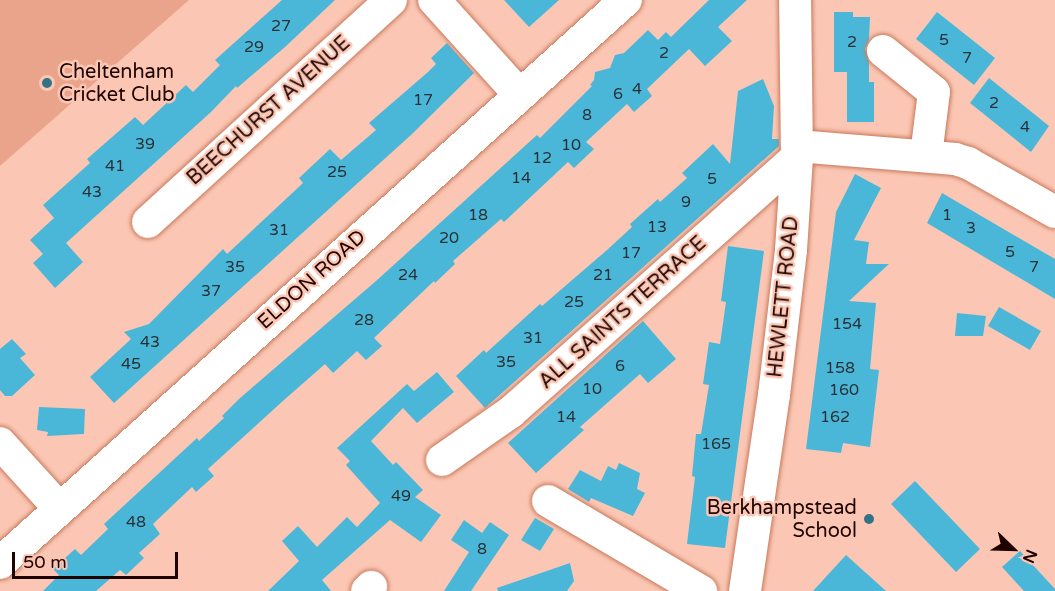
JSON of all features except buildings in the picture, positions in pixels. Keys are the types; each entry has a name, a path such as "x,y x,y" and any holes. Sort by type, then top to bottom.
{"street":[{"name":"BEECHURST AVENUE","path":"148,222 391,0"},
{"path":"434,0 519,94"},
{"name":"ELDON ROAD","path":"0,563 626,0"},
{"name":"HEWLETT ROAD","path":"745,591 774,395 790,250 797,152 795,0"},
{"path":"883,51 934,93 926,155"},
{"path":"797,152 926,155 968,163 1055,212"},
{"name":"ALL SAINTS TERRACE","path":"441,460 511,412 797,152"},
{"path":"0,443 59,508"},
{"path":"548,501 701,591"}],"shaded area":[{"name":"Cheltenham Cricket Club","path":"0,0 189,0 0,166"}],"place":[{"name":"Cheltenham Cricket Club","path":"47,83"},
{"name":"Berkhampstead School","path":"869,519"}]}
